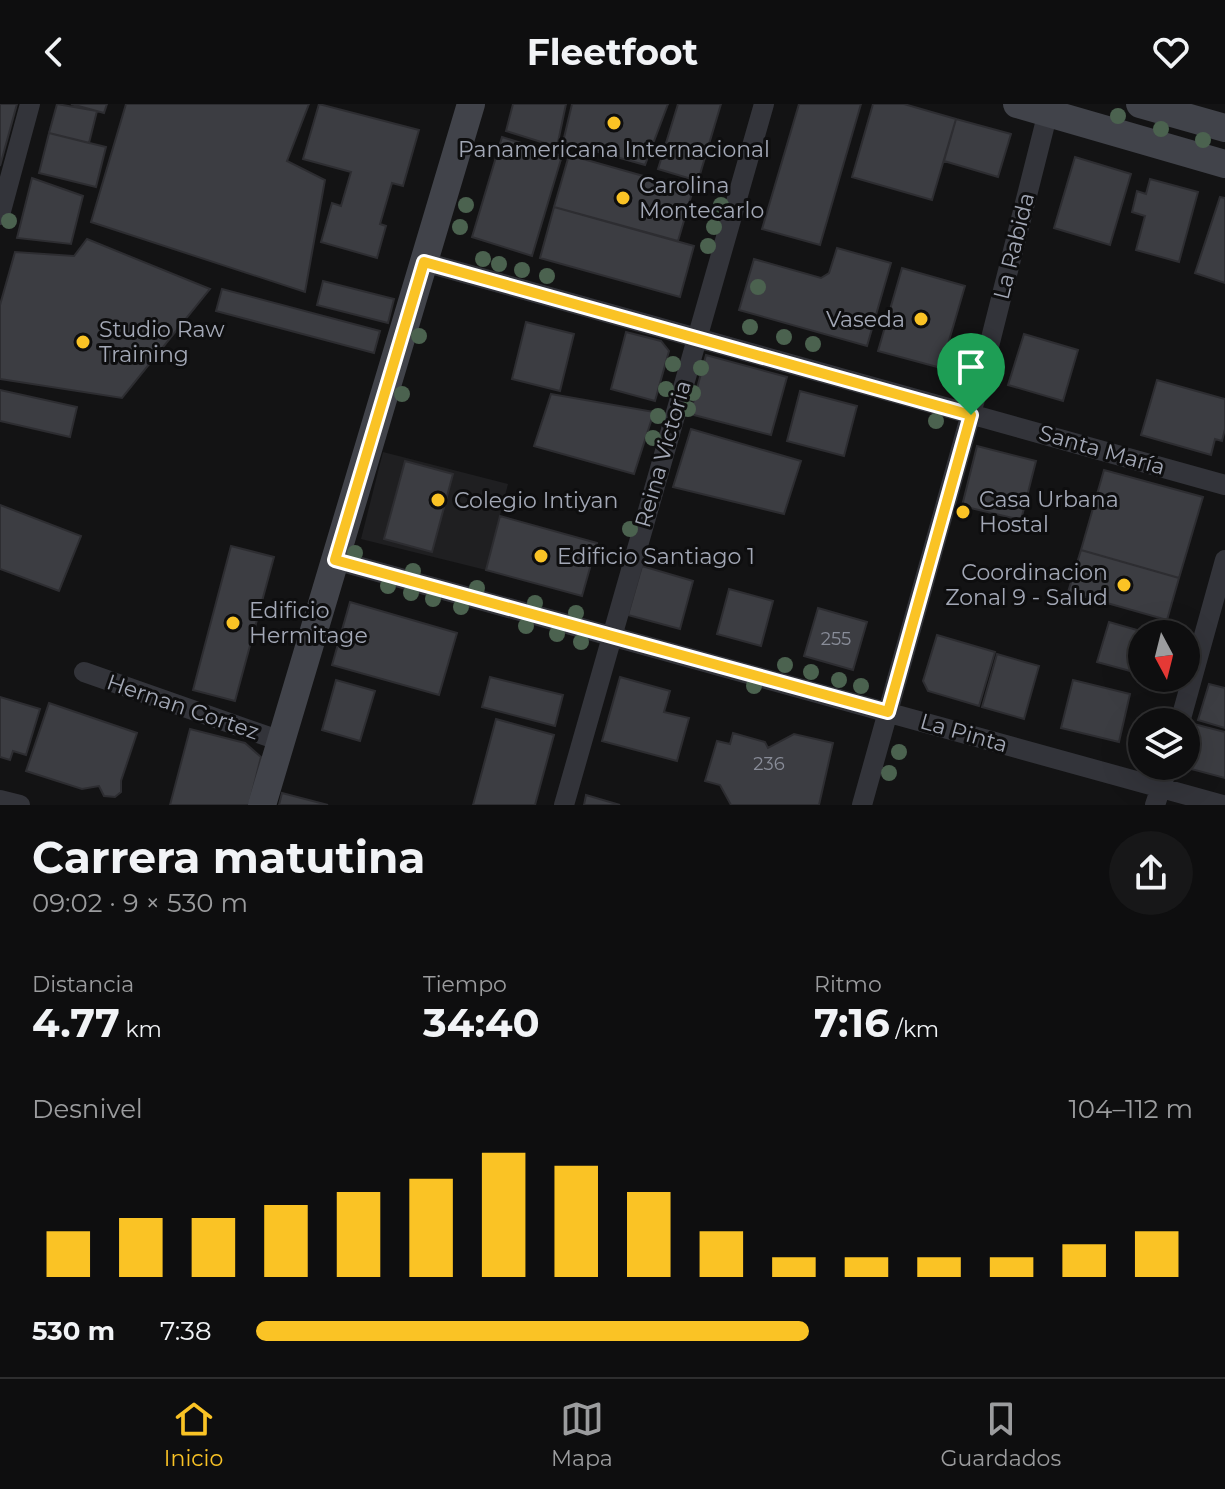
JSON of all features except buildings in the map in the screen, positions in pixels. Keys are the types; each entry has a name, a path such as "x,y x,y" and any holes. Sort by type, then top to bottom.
{"street":[{"path":"0,215 30,104"},
{"path":"262,805 471,104"},
{"name":"Reina Victoria","path":"564,805 764,104"},
{"path":"1017,104 1049,108 1225,164"},
{"path":"1140,104 1225,128"},
{"name":"La Rabida","path":"862,805 971,415 1049,108"},
{"name":"Santa María","path":"424,262 1225,485"},
{"name":"La Pinta","path":"335,560 888,712 1159,797 1223,805"},
{"path":"1184,708 1225,560"},
{"name":"Hernan Cortez","path":"84,672 281,741"},
{"path":"0,800 20,805"}],"shaded area":[{"name":"Colegio Intiyan","path":"383,452 508,484 486,570 361,539"}],"place":[{"name":"Panamericana Internacional","path":"614,123"},
{"name":"Carolina Montecarlo","path":"623,198"},
{"name":"Vaseda","path":"921,319"},
{"name":"Studio Raw Training","path":"83,342"},
{"name":"Colegio Intiyan","path":"438,500"},
{"name":"Casa Urbana Hostal","path":"963,512"},
{"name":"Edificio Santiago 1","path":"541,556"},
{"name":"Coordinacion Zonal 9 - Salud","path":"1124,585"},
{"name":"Edificio Hermitage","path":"233,623"}],"route":[{"path":"424,262 971,415 888,712 335,560 424,262"}]}
